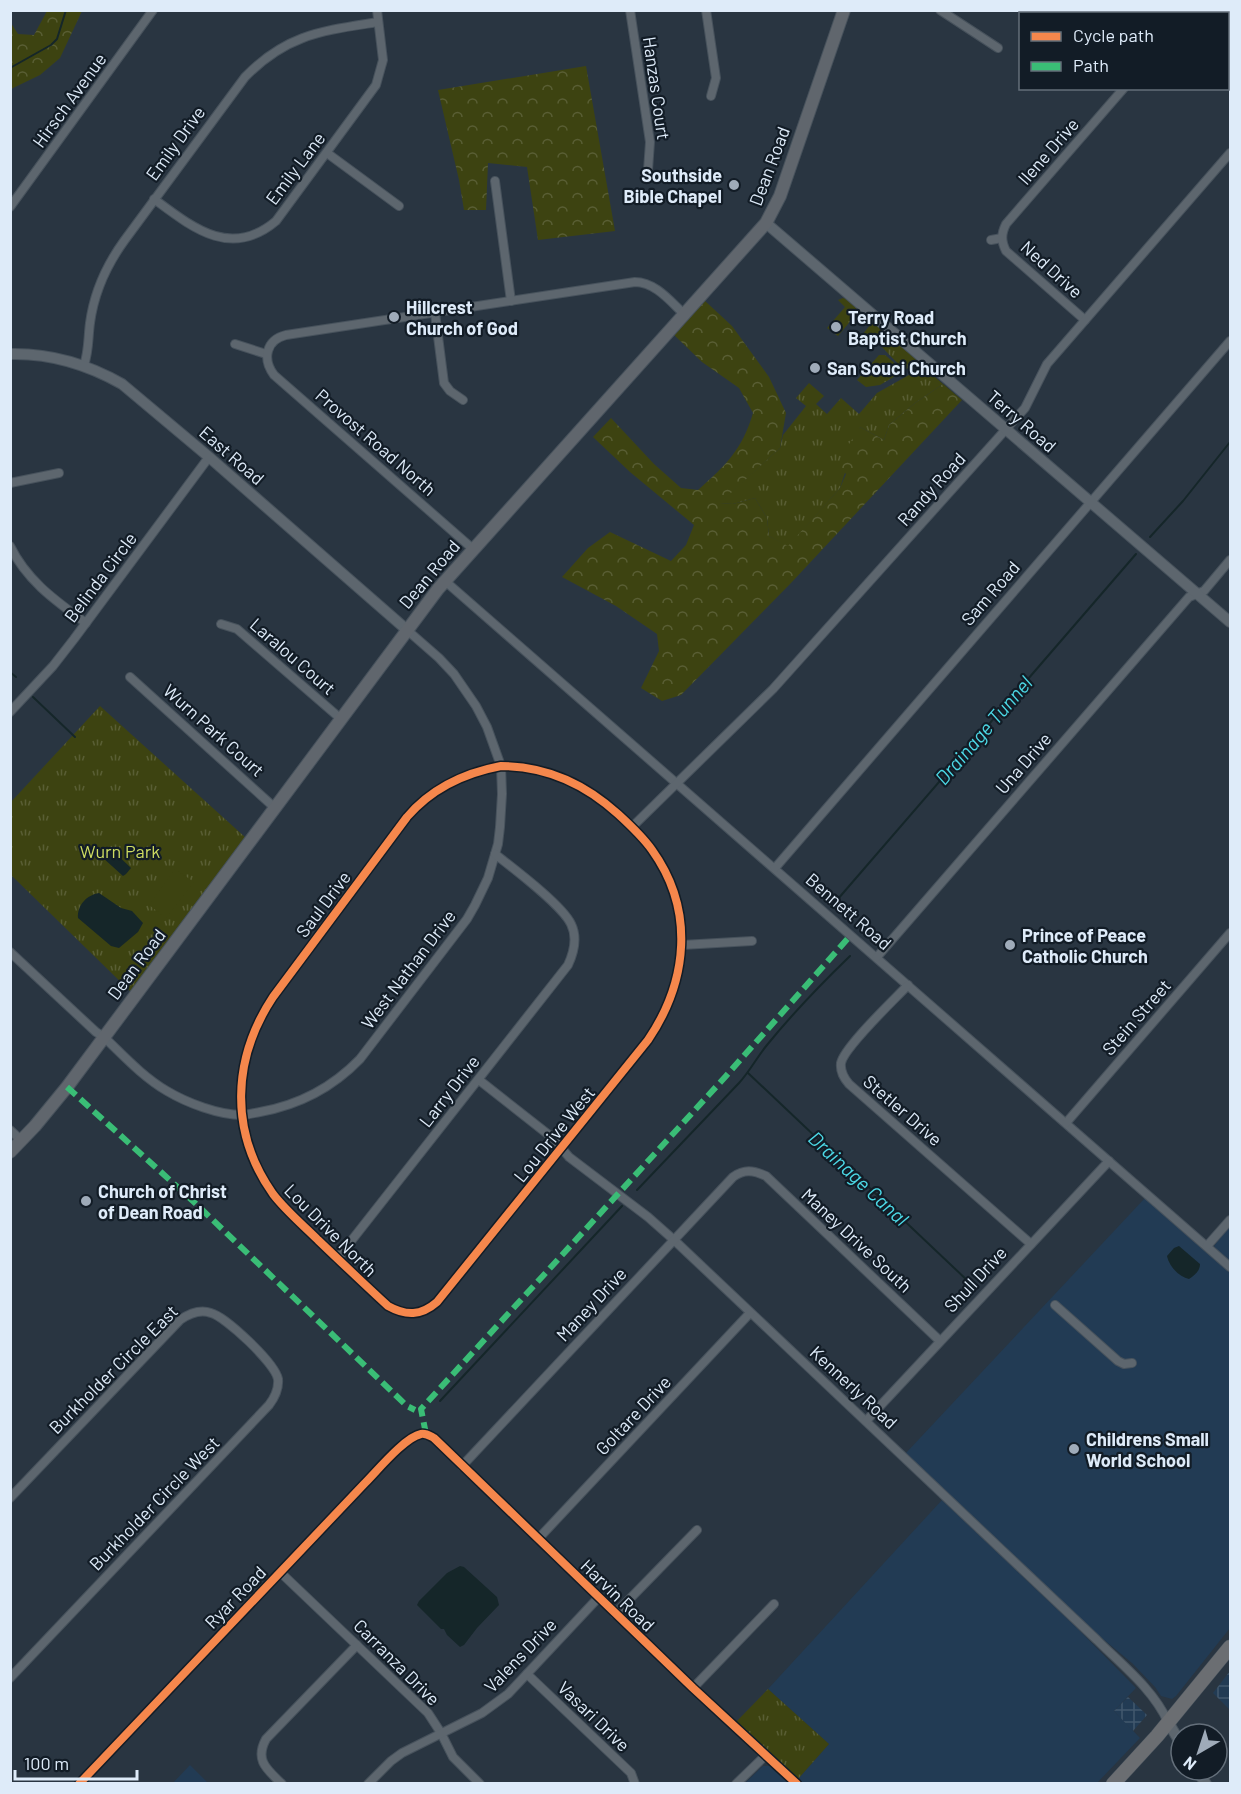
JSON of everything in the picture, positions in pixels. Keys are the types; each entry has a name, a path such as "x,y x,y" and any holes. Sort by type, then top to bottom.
{"main road":[{"name":"Dean Road","path":"10,1152 68,1087 445,581 766,223 780,195 844,10"},
{"path":"1113,1784 1230,1647"}],"street":[{"name":"Hirsch Avenue","path":"10,207 153,10"},
{"name":"Emily Lane","path":"154,199 202,232 224,238 246,237 267,228 276,221 379,78 383,50 377,10"},
{"name":"Hanzas Court","path":"630,10 650,142 648,170"},
{"path":"706,10 716,78 711,96"},
{"path":"940,10 998,48"},
{"name":"Emily Drive","path":"84,365 87,358 91,317 100,282 116,252 235,89 267,57 286,44 327,30 378,22"},
{"name":"Ilene Drive","path":"1002,238 1006,224 1122,90"},
{"path":"327,153 399,206"},
{"name":"Randy Road","path":"632,827 773,689 1006,429 1029,401 1047,364 1230,153"},
{"path":"495,181 511,301"},
{"name":"Terry Road","path":"766,223 1230,622"},
{"path":"990,240 1002,238"},
{"name":"Ned Drive","path":"1002,238 1006,251 1085,320"},
{"path":"236,344 266,354 274,341 280,337 641,282 654,287 684,314"},
{"path":"435,313 444,383 450,391 463,400"},
{"name":"Sam Road","path":"775,868 1230,340"},
{"name":"East Road","path":"10,354 51,356 84,365 108,376 134,393 407,630"},
{"name":"Provost Road North","path":"266,354 267,362 274,375 473,549"},
{"name":"Belinda Circle","path":"10,712 53,666 209,457"},
{"path":"10,483 59,473"},
{"path":"10,546 21,565 40,587 86,623"},
{"name":"Una Drive","path":"877,957 1189,597 1204,591 1230,560"},
{"name":"Bennett Road","path":"445,581 1230,1267"},
{"name":"Laralou Court","path":"221,624 237,629 341,719"},
{"name":"West Nathan Drive","path":"241,1115 301,1101 332,1084 351,1068 467,919 488,878 498,844 502,794 501,766 487,727 466,689 439,658 407,630"},
{"name":"Wurn Park Court","path":"130,677 275,808"},
{"name":"Lou Drive West","path":"409,1314 429,1309 437,1302 648,1040 661,1022 673,993 680,964 682,945 680,921 672,886 652,850 632,827 610,807 581,786 547,773 501,766"},
{"name":"Saul Drive","path":"241,1115 241,1084 244,1064 254,1029 273,997 301,959 417,806 443,786 485,769 501,766"},
{"name":"Larry Drive","path":"338,1258 568,965 573,954 575,939 570,922 562,912 495,854"},
{"name":"Stein Street","path":"1066,1123 1230,933"},
{"path":"682,945 752,941"},
{"path":"10,952 142,1073 166,1090 197,1105 241,1115"},
{"name":"Stetler Drive","path":"908,985 848,1050 841,1063 844,1078 1031,1244"},
{"name":"Kennerly Road","path":"479,1080 554,1139 569,1157 648,1217 674,1240 1136,1678 1161,1707 1168,1722"},
{"name":"Lou Drive North","path":"241,1115 254,1159 274,1194 292,1215 388,1306 409,1314"},
{"path":"10,1130 22,1141"},
{"name":"Shull Drive","path":"866,1421 1109,1161"},
{"name":"Maney Drive","path":"462,1466 733,1177 740,1172 748,1171"},
{"name":"Maney Drive South","path":"748,1171 766,1176 940,1341"},
{"path":"1207,1246 1230,1220"},
{"path":"1055,1305 1118,1361 1124,1364 1132,1363"},
{"name":"Burkholder Circle East","path":"10,1498 186,1315 202,1311 219,1316 249,1342"},
{"name":"Goltare Drive","path":"538,1539 750,1313"},
{"name":"Burkholder Circle West","path":"10,1678 274,1399 278,1387 275,1372 249,1342"},
{"name":"Harvin Road","path":"417,1436 426,1434 434,1438 598,1598 797,1784"},
{"name":"Ryar Road","path":"79,1784 388,1460 403,1445 417,1436"},
{"path":"615,1614 697,1530"},
{"name":"Carranza Drive","path":"280,1572 421,1705 441,1733 453,1757 480,1784"},
{"name":"Valens Drive","path":"368,1784 386,1765 402,1753 493,1707 598,1598"},
{"path":"693,1688 774,1604"},
{"path":"282,1784 261,1760 262,1746 266,1739 357,1645"},
{"name":"Vasari Drive","path":"527,1674 631,1773 635,1784"},
{"path":"736,1784 766,1755"}],"shaded area":[{"path":"110,848 131,868 123,876 102,857"},
{"path":"99,893 121,908 132,911 143,923 138,932 119,948 111,946 78,918 79,909 84,901"},
{"path":"1145,1198 1230,1273 1230,1628 1172,1699 1161,1696 1132,1663 1080,1620 905,1454"},
{"path":"1230,1225 1230,1263 1214,1246"},
{"path":"1179,1246 1200,1264 1197,1273 1189,1279 1178,1273 1168,1260 1167,1256"},
{"path":"942,1500 1077,1628 1136,1688 1114,1711 1140,1738 1097,1783 803,1783 798,1779 829,1744 768,1689"},
{"path":"460,1566 464,1567 497,1597 499,1605 460,1647 417,1605 447,1573"},
{"path":"1230,1671 1230,1710 1213,1693"},
{"path":"1128,1697 1147,1715 1133,1731 1114,1711"},
{"path":"190,1765 208,1783 173,1783"},
{"path":"763,1766 770,1766 788,1783 745,1783"}],"green space":[{"path":"47,11 82,11 60,58 40,75 11,89 11,23 18,34 34,35"},
{"path":"586,66 615,231 538,240 527,167 488,163 486,210 464,210 438,90"},
{"path":"843,298 849,300 865,314 860,322 853,318 838,336 827,328 845,307 838,300"},
{"path":"704,300 732,326 769,377 786,413 780,448 720,503 733,504 755,498 767,518 769,536 788,546 840,488 846,474 838,466 842,455 860,427 884,440 889,425 943,384 962,400 791,583 681,695 662,701 641,688 659,651 657,634 616,606 562,577 588,548 610,532 671,561 686,545 694,525 630,472 593,437 611,418 654,464 681,488 698,490 732,456 744,437 753,413 739,388 702,362 672,333"},
{"path":"871,324 876,324 918,362 905,370 871,336 867,339 862,335"},
{"path":"879,355 885,355 904,371 880,385 866,387 857,380"},
{"path":"923,367 943,384 889,425 884,440 860,427 840,488 788,547 769,536 767,518 755,498 733,504 719,503 780,448 783,435 806,406 796,398 809,383 824,396 816,404 827,414 841,398 859,414 877,393"},
{"name":"Wurn Park","path":"100,706 246,838 132,993 11,875 10,803"},
{"path":"175,869 194,882 166,918 149,905"},
{"path":"768,1689 829,1744 798,1779 736,1722"}],"waterway":[{"name":"Drainage Canal","path":"10,68 51,45 57,39 66,10"},
{"name":"Drainage Canal","path":"1150,537 1183,501 1230,442"},
{"name":"Drainage Tunnel","path":"831,907 1136,554"},
{"name":"Drainage Canal","path":"10,672 16,677"},
{"path":"33,697 75,737"},
{"name":"Drainage Canal","path":"637,1190 739,1083 787,1022 850,956"},
{"name":"Drainage Canal","path":"748,1073 969,1282"},
{"name":"Drainage Canal","path":"440,1401 622,1206"}],"marked path":[{"path":"426,1434 421,1409 726,1076 851,935"},
{"path":"67,1087 194,1202 407,1406 415,1410"}],"cycle path":[{"path":"501,766 549,773 578,786 605,803 645,840 666,873 675,897 680,921 681,945 678,970 672,994 648,1040 437,1302 419,1312 401,1312 388,1306 295,1218 273,1194 249,1146 243,1121 241,1096 243,1070 259,1021 273,997 407,817 427,798 449,784 474,773 501,766"},
{"path":"79,1784 392,1455 414,1436 423,1434 434,1438 693,1688 797,1784"}],"place":[{"name":"Southside Bible Chapel","path":"734,185"},
{"name":"Hillcrest Church of God","path":"394,317"},
{"name":"Terry Road Baptist Church","path":"836,327"},
{"name":"San Souci Church","path":"815,368"},
{"name":"Prince of Peace Catholic Church","path":"1010,945"},
{"name":"Church of Christ of Dean Road","path":"86,1201"},
{"name":"Childrens Small World School","path":"1074,1449"}]}
